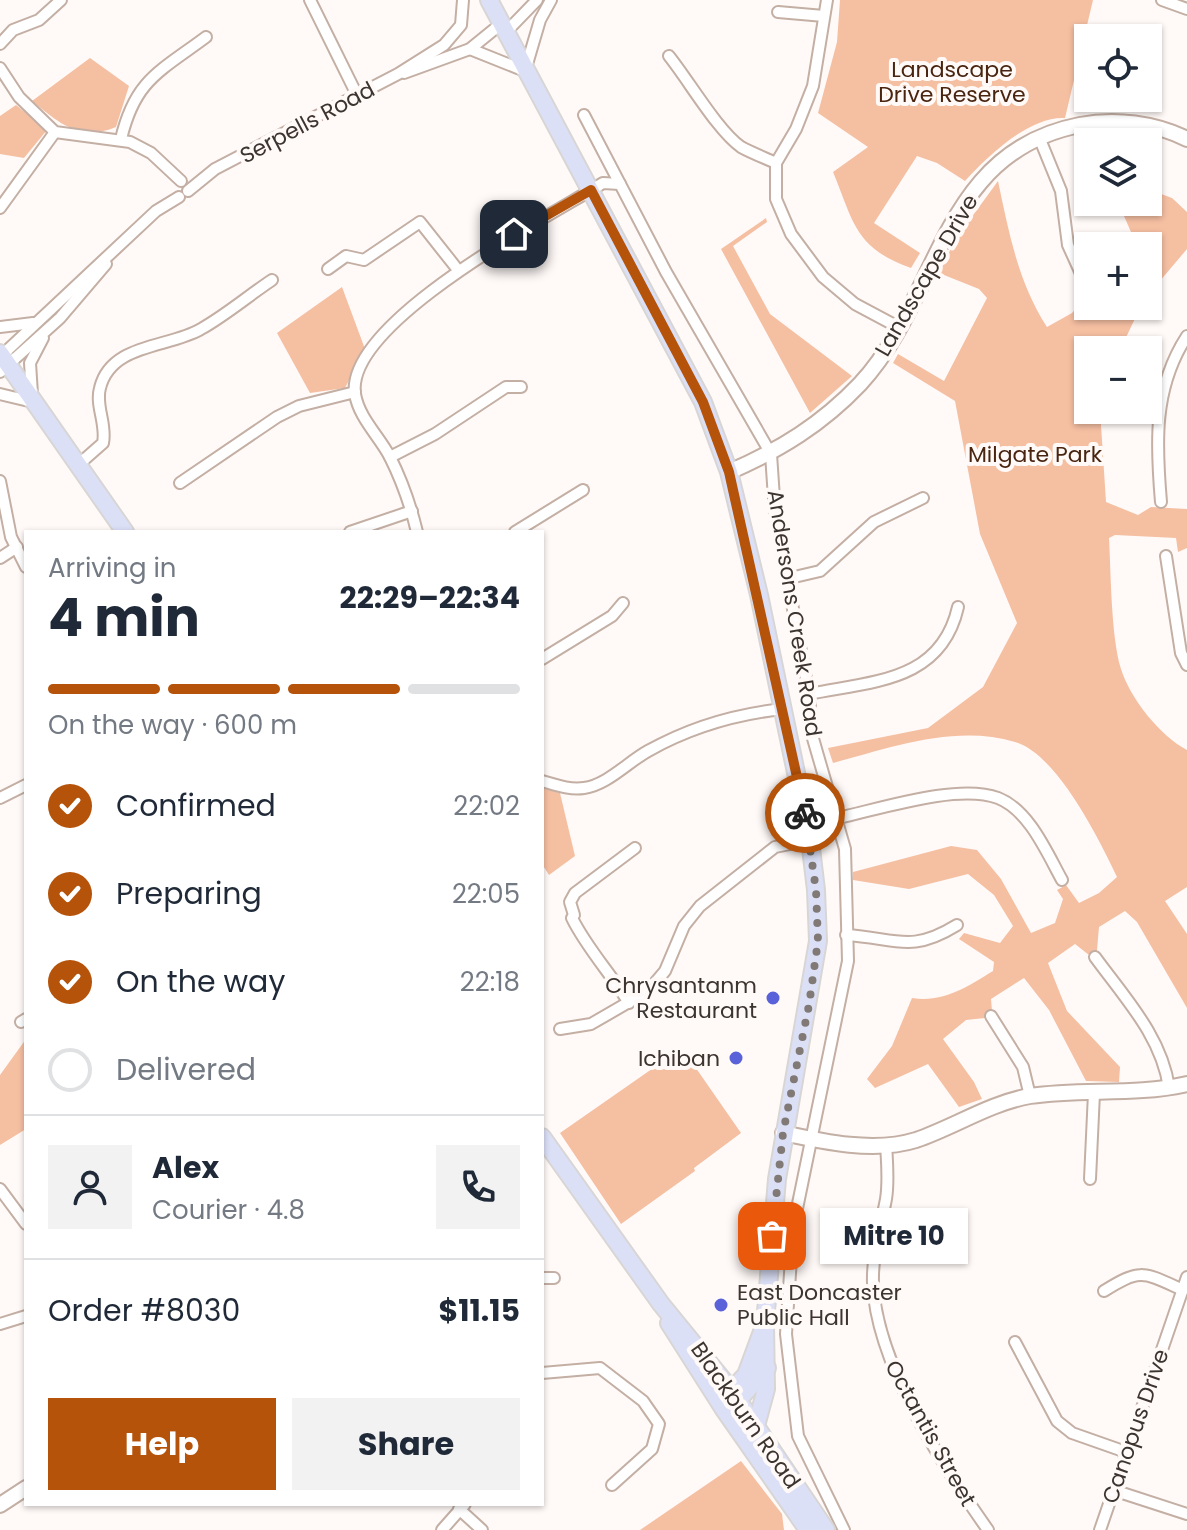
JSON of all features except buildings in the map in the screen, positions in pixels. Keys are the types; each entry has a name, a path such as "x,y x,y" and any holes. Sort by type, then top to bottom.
{"main road":[{"name":"Andersons Creek Road","path":"489,0 703,402 729,472 810,840 818,941 809,1005 783,1133 765,1324 766,1389 756,1426"},
{"path":"2,360 124,530"},
{"name":"Blackburn Road","path":"544,1140 661,1304 813,1528"},
{"name":"Andersons Creek Road","path":"729,1405 751,1366 765,1324"},
{"path":"729,1405 767,1368"},
{"name":"Blackburn Road","path":"729,1405 756,1426 813,1528"}],"street":[{"path":"0,44 13,30 39,20 61,0"},
{"path":"310,0 357,95"},
{"name":"Serpells Road","path":"2,360 38,321 117,250 179,188 398,74 454,36 463,18 463,0"},
{"name":"Serpells Road","path":"398,74 431,66 470,49 504,28 537,0"},
{"path":"470,49 525,71 540,20 551,0"},
{"path":"827,0 813,86 796,129 776,163 776,199 791,234 823,277 855,304 900,328"},
{"path":"1162,0 1187,9"},
{"path":"778,12 824,16"},
{"path":"121,139 129,107 139,88 206,37"},
{"path":"669,56 701,96 723,132 742,148 776,163"},
{"path":"0,68 19,97 55,132 121,139 144,148 179,188"},
{"name":"Andersons Creek Road","path":"584,115 666,272 771,454 775,513 790,578 809,694 812,735 845,849 848,961 793,1228 786,1334 798,1436 844,1530"},
{"name":"Landscape Drive","path":"729,472 771,454 821,421 861,383 900,328 923,274 956,216 996,166 1039,137 1098,121 1133,123 1187,139"},
{"path":"0,208 55,132"},
{"path":"1039,137 1061,191 1068,245 1074,258"},
{"path":"417,530 390,457 360,410 355,392 359,366 371,349 458,270 493,246 607,181 620,184"},
{"path":"328,269 346,256 364,260 420,222 458,270"},
{"name":"Serpells Road","path":"2,360 60,318 117,250"},
{"path":"78,465 103,444 105,427 99,391 117,361 200,330 272,280"},
{"path":"0,394 34,403 30,381 32,358 60,318"},
{"path":"0,327 24,327 38,321"},
{"path":"1161,502 1157,448 1159,409 1169,371 1187,336"},
{"path":"390,457 435,434 506,387 521,387"},
{"path":"180,483 277,417 299,406 355,392"},
{"path":"0,481 4,510 24,563"},
{"path":"518,530 583,490"},
{"path":"790,578 820,571 874,522 923,498"},
{"path":"356,530 412,511"},
{"path":"0,558 17,547"},
{"path":"1166,556 1181,653 1187,665"},
{"path":"544,658 612,616 623,603"},
{"path":"809,694 893,677 913,669 934,656 952,634 958,607"},
{"path":"544,782 567,788 587,788 648,751 696,728 752,712 783,709"},
{"path":"0,798 24,786"},
{"path":"838,818 943,797 971,794 999,798 1036,834 1062,880"},
{"path":"560,1029 591,1024 648,991 665,971 684,926 700,906 775,847 810,840"},
{"path":"629,1003 603,961 582,939 572,918 574,912 570,902 575,893 635,848"},
{"path":"846,935 878,937 906,945 931,941 957,925"},
{"path":"1095,957 1150,1033 1166,1064 1169,1088"},
{"path":"991,1016 1023,1067 1030,1096"},
{"path":"783,1133 811,1139 886,1144 913,1141 1030,1096 1169,1088 1187,1084"},
{"path":"1090,1179 1094,1093"},
{"name":"Octantis Street","path":"886,1144 887,1195 873,1280 876,1320 885,1350 947,1469 988,1530"},
{"path":"0,1189 24,1221"},
{"path":"1104,1291 1132,1274 1151,1275 1183,1290"},
{"name":"Canopus Drive","path":"1100,1530 1187,1277"},
{"path":"544,1278 554,1278"},
{"path":"0,1324 24,1317"},
{"path":"1015,1342 1057,1421 1072,1433 1126,1452"},
{"path":"544,1373 600,1368 643,1401 659,1424 652,1449 612,1485"},
{"path":"0,1505 24,1489"},
{"path":"1113,1490 1187,1514"},
{"path":"442,1530 462,1507 482,1530"}],"green space":[{"name":"Landscape Drive Reserve","path":"840,0 1093,0 1087,24 1074,24 1074,80 1065,118 1051,119 1023,131 997,150 965,181 937,163 917,156 874,223 920,253 911,268 878,252 867,242 852,220 833,172 868,147 818,113 837,42"},
{"path":"90,58 129,86 116,127 103,131 71,128 32,101"},
{"path":"16,105 47,130 24,158 0,154 0,116"},
{"name":"Milgate Park","path":"998,181 1022,275 1047,327 1074,311 1074,320 1134,320 1127,336 1074,336 1074,424 1101,424 1106,502 1138,515 1151,507 1187,509 1187,548 1178,552 1176,538 1115,535 1109,538 1113,623 1125,680 1147,715 1167,736 1187,750 1187,887 1165,901 1187,934 1187,1008 1137,922 1125,911 1099,927 1097,950 1089,955 1075,944 1048,963 1067,1011 1120,1067 1119,1082 1086,1081 1049,1010 1024,978 991,999 992,1011 985,1018 966,1020 943,1039 974,1082 982,1099 959,1107 928,1064 875,1088 867,1079 892,1046 912,998 944,996 993,971 994,962 959,939 964,933 1000,943 1013,926 994,895 968,874 909,889 853,880 853,872 951,846 977,850 1001,879 1031,933 1055,923 1063,899 1057,890 1066,885 1079,903 1099,893 1117,877 1088,821 1061,780 1031,750 1015,742 992,737 946,737 900,745 833,763 828,748 928,728 983,687 1017,623 980,534 955,401 893,363 898,354 944,381 987,298 979,289 939,273 955,240"},
{"path":"1162,194 1172,198 1187,212 1187,249 1162,278 1162,232 1131,232 1124,216 1162,216"},
{"path":"766,218 767,222 733,246 770,314 852,376 810,413 721,249"},
{"path":"342,287 365,349 345,388 310,393 277,333"},
{"path":"544,789 560,793 575,856 549,875 544,867"},
{"path":"24,1042 24,1130 0,1145 0,1075"},
{"path":"682,1048 741,1133 694,1168 695,1171 621,1224 560,1133"},
{"path":"741,1461 782,1514 784,1530 640,1530"}],"way so far":[{"path":"772,1236 783,1133 809,1005 818,941 816,890 805,813"}],"place":[{"name":"Chrysantanm Restaurant","path":"773,998"},
{"name":"Ichiban","path":"736,1058"},
{"name":"Mitre 10","path":"772,1236"},
{"name":"East Doncaster Public Hall","path":"721,1305"}],"route":[{"path":"514,234 591,190 703,402 729,472 759,595 805,813"}]}
